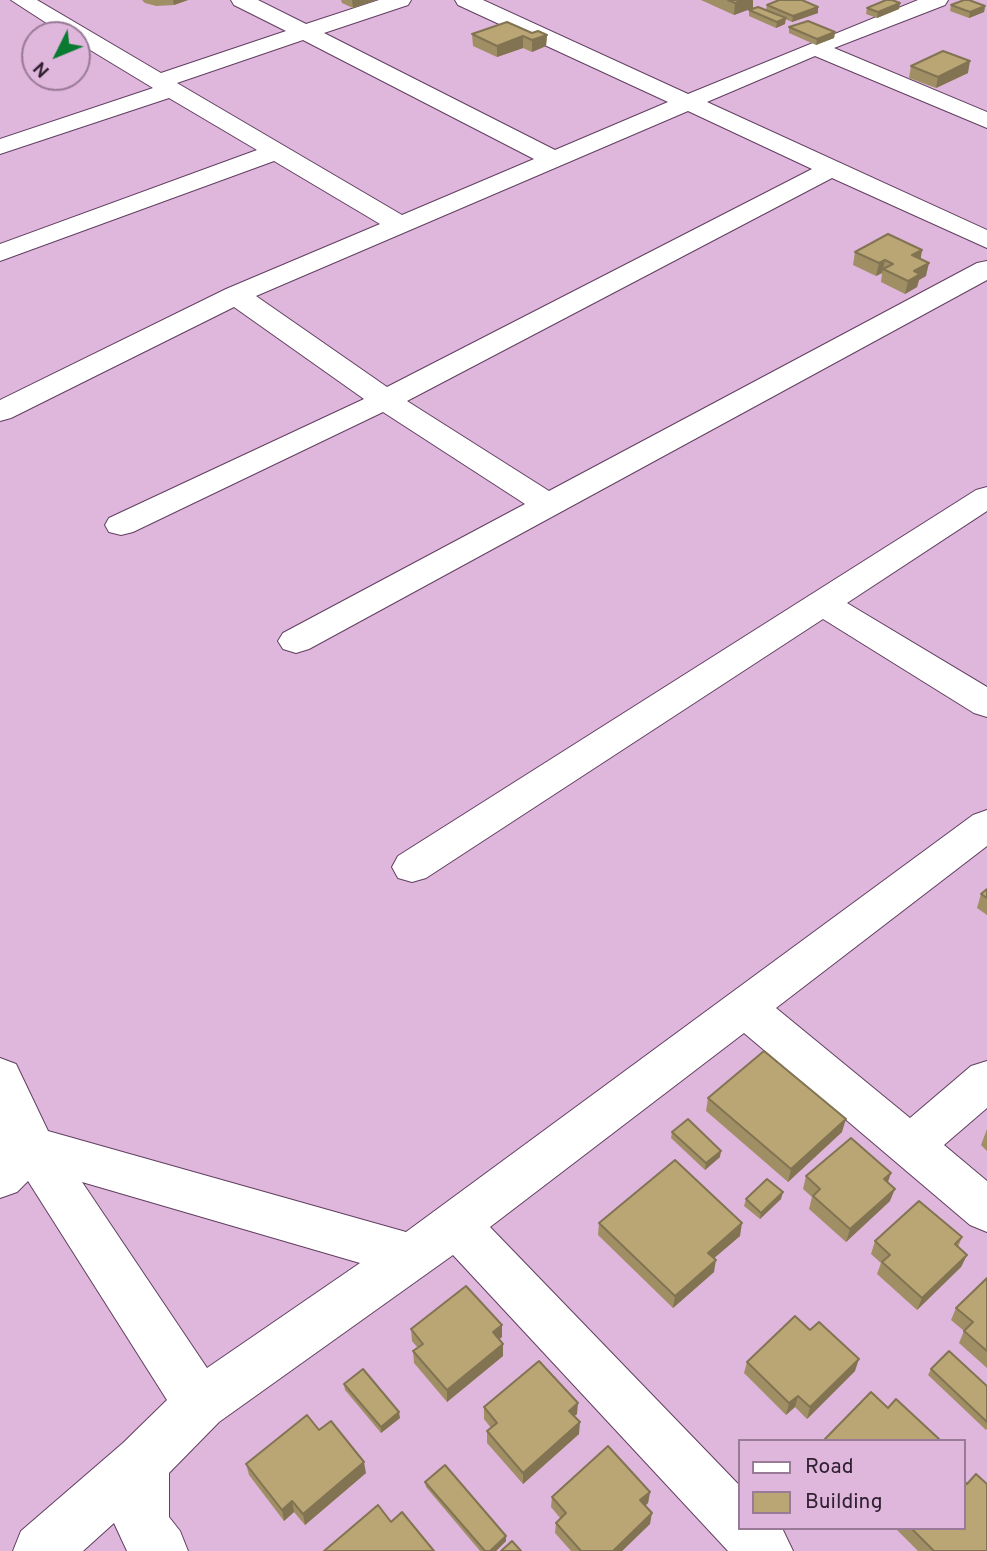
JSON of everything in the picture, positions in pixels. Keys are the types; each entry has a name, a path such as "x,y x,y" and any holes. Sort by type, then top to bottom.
{"street":[{"path":"22,0 400,225"},
{"path":"242,0 554,159"},
{"path":"5,140 401,0"},
{"path":"466,0 987,240"},
{"path":"7,399 236,295 815,48 937,0"},
{"path":"815,48 987,121"},
{"path":"0,253 277,151"},
{"path":"121,525 385,400 831,169"},
{"path":"296,641 987,269"},
{"path":"236,295 385,400 549,505"},
{"path":"412,867 987,497"},
{"path":"822,603 987,704"},
{"path":"41,1551 142,1462 200,1404 456,1225 987,825"},
{"path":"746,1009 987,1210"},
{"path":"0,1077 11,1156 200,1404"},
{"path":"910,1146 987,1080"},
{"path":"11,1156 412,1256"},
{"path":"456,1225 738,1522"},
{"path":"142,1462 142,1525 160,1551"},
{"path":"746,1530 765,1551"}],"building":[{"path":"779,0 802,0 818,7 793,16 767,5"},
{"path":"886,0 900,3 878,12 867,8"},
{"path":"964,0 985,6 970,12 951,5"},
{"path":"758,7 786,18 777,22 749,10"},
{"path":"808,21 835,32 817,39 789,27"},
{"path":"507,22 532,33 538,31 547,35 532,40 523,36 497,46 472,34"},
{"path":"943,51 970,61 938,77 911,66"},
{"path":"888,234 922,250 912,255 929,263 914,271 920,274 908,281 883,269 893,264 885,260 879,263 855,252"},
{"path":"764,1051 846,1119 791,1169 708,1098"},
{"path":"688,1119 721,1151 706,1163 672,1132"},
{"path":"851,1138 891,1173 884,1179 895,1189 850,1229 813,1196 820,1189 806,1176"},
{"path":"675,1160 742,1223 708,1253 716,1260 675,1296 599,1223"},
{"path":"767,1179 783,1192 761,1213 746,1199"},
{"path":"919,1201 962,1237 955,1244 967,1255 922,1298 882,1262 890,1255 875,1241"},
{"path":"987,1278 987,1351 964,1331 973,1322 956,1308"},
{"path":"466,1286 502,1325 493,1332 503,1344 447,1390 413,1351 423,1344 411,1329"},
{"path":"795,1316 810,1330 819,1322 859,1359 810,1407 798,1396 789,1403 747,1362"},
{"path":"949,1351 987,1386 987,1422 931,1369"},
{"path":"539,1361 578,1403 569,1411 580,1422 523,1473 487,1431 497,1423 484,1407"},
{"path":"363,1369 399,1412 381,1427 344,1384"},
{"path":"871,1392 888,1408 896,1399 939,1439 825,1439"},
{"path":"307,1415 319,1430 331,1421 364,1462 303,1514 292,1501 282,1510 246,1464"},
{"path":"608,1446 650,1492 640,1500 652,1513 613,1551 581,1551 556,1523 566,1513 552,1497"},
{"path":"445,1465 506,1536 490,1551 485,1551 425,1482"},
{"path":"976,1474 987,1484 987,1551 934,1551 913,1530 966,1530 967,1484"},
{"path":"378,1505 391,1522 402,1512 434,1551 324,1551"},
{"path":"512,1541 521,1551 501,1551"}]}
